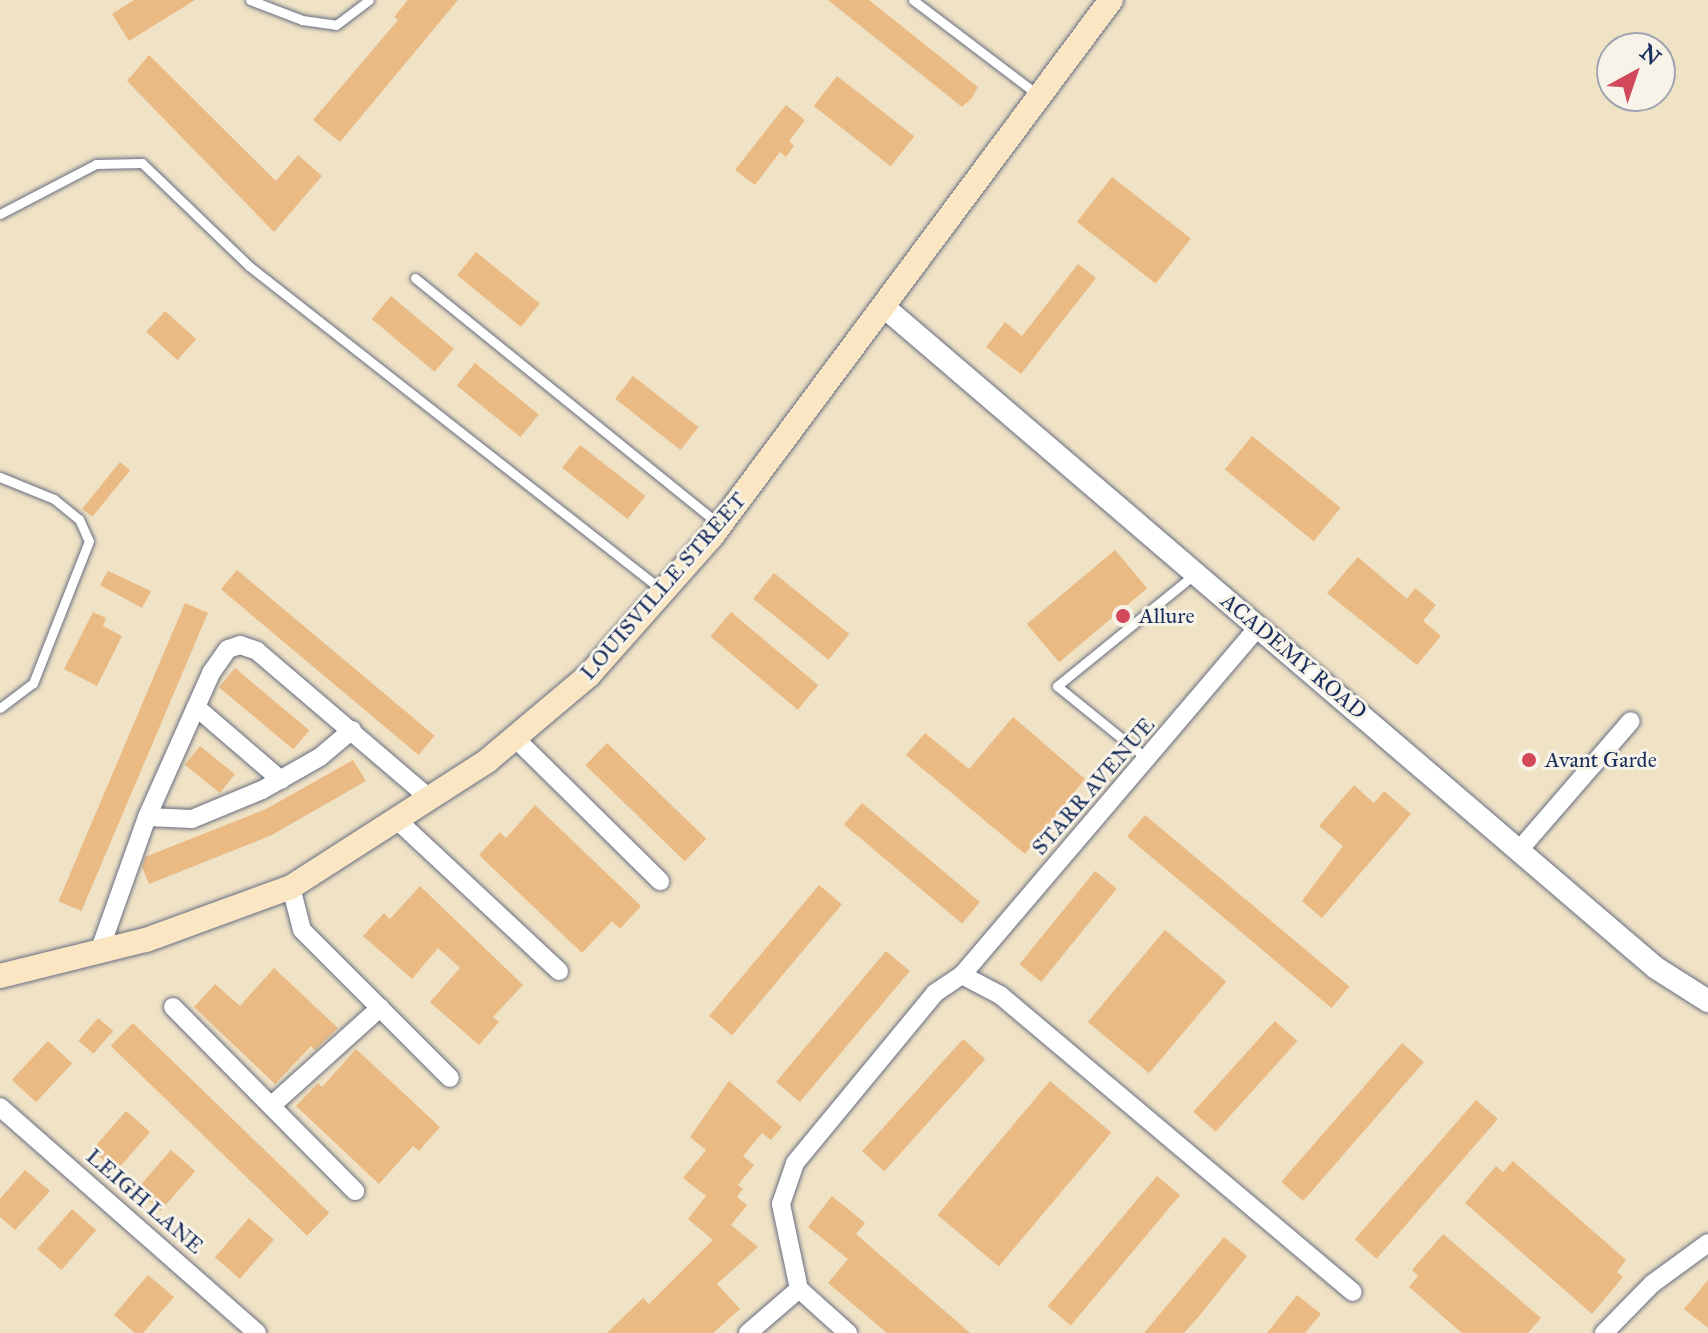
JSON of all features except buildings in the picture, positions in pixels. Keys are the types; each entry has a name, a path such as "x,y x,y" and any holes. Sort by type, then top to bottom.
{"main road":[{"name":"LOUISVILLE STREET","path":"0,976 99,952 291,887 515,738 589,675 720,525 1111,0"}],"street":[{"name":"ACADEMY ROAD","path":"883,306 1656,968 1708,1001"},
{"name":"STARR AVENUE","path":"799,1289 781,1204 795,1163 935,993 962,975 1149,760 1259,626"},
{"path":"99,952 147,817 211,673 228,649 240,645 257,651 429,798"},
{"path":"196,707 281,780"},
{"path":"1520,849 1631,721"},
{"path":"147,817 192,819 281,780 352,730"},
{"path":"515,738 660,881"},
{"path":"396,819 559,971"},
{"path":"291,887 302,930 450,1078"},
{"path":"962,975 1000,995 1353,1292"},
{"path":"173,1007 355,1191"},
{"path":"271,1106 380,1008"},
{"name":"LEIGH LANE","path":"0,1107 257,1333"},
{"path":"1604,1333 1652,1284 1708,1243"},
{"path":"748,1333 799,1289 848,1333"}],"lane":[{"path":"250,0 302,20 336,25 369,0"},
{"path":"913,0 1040,96"},
{"path":"0,214 96,164 142,163 249,266 663,591"},
{"path":"415,278 720,525"},
{"path":"0,477 54,499 79,519 89,541 33,683 0,708"},
{"path":"1149,760 1057,686 1195,573"}],"place":[{"name":"Allure","path":"1123,616"},
{"name":"Avant Garde","path":"1529,760"}]}
